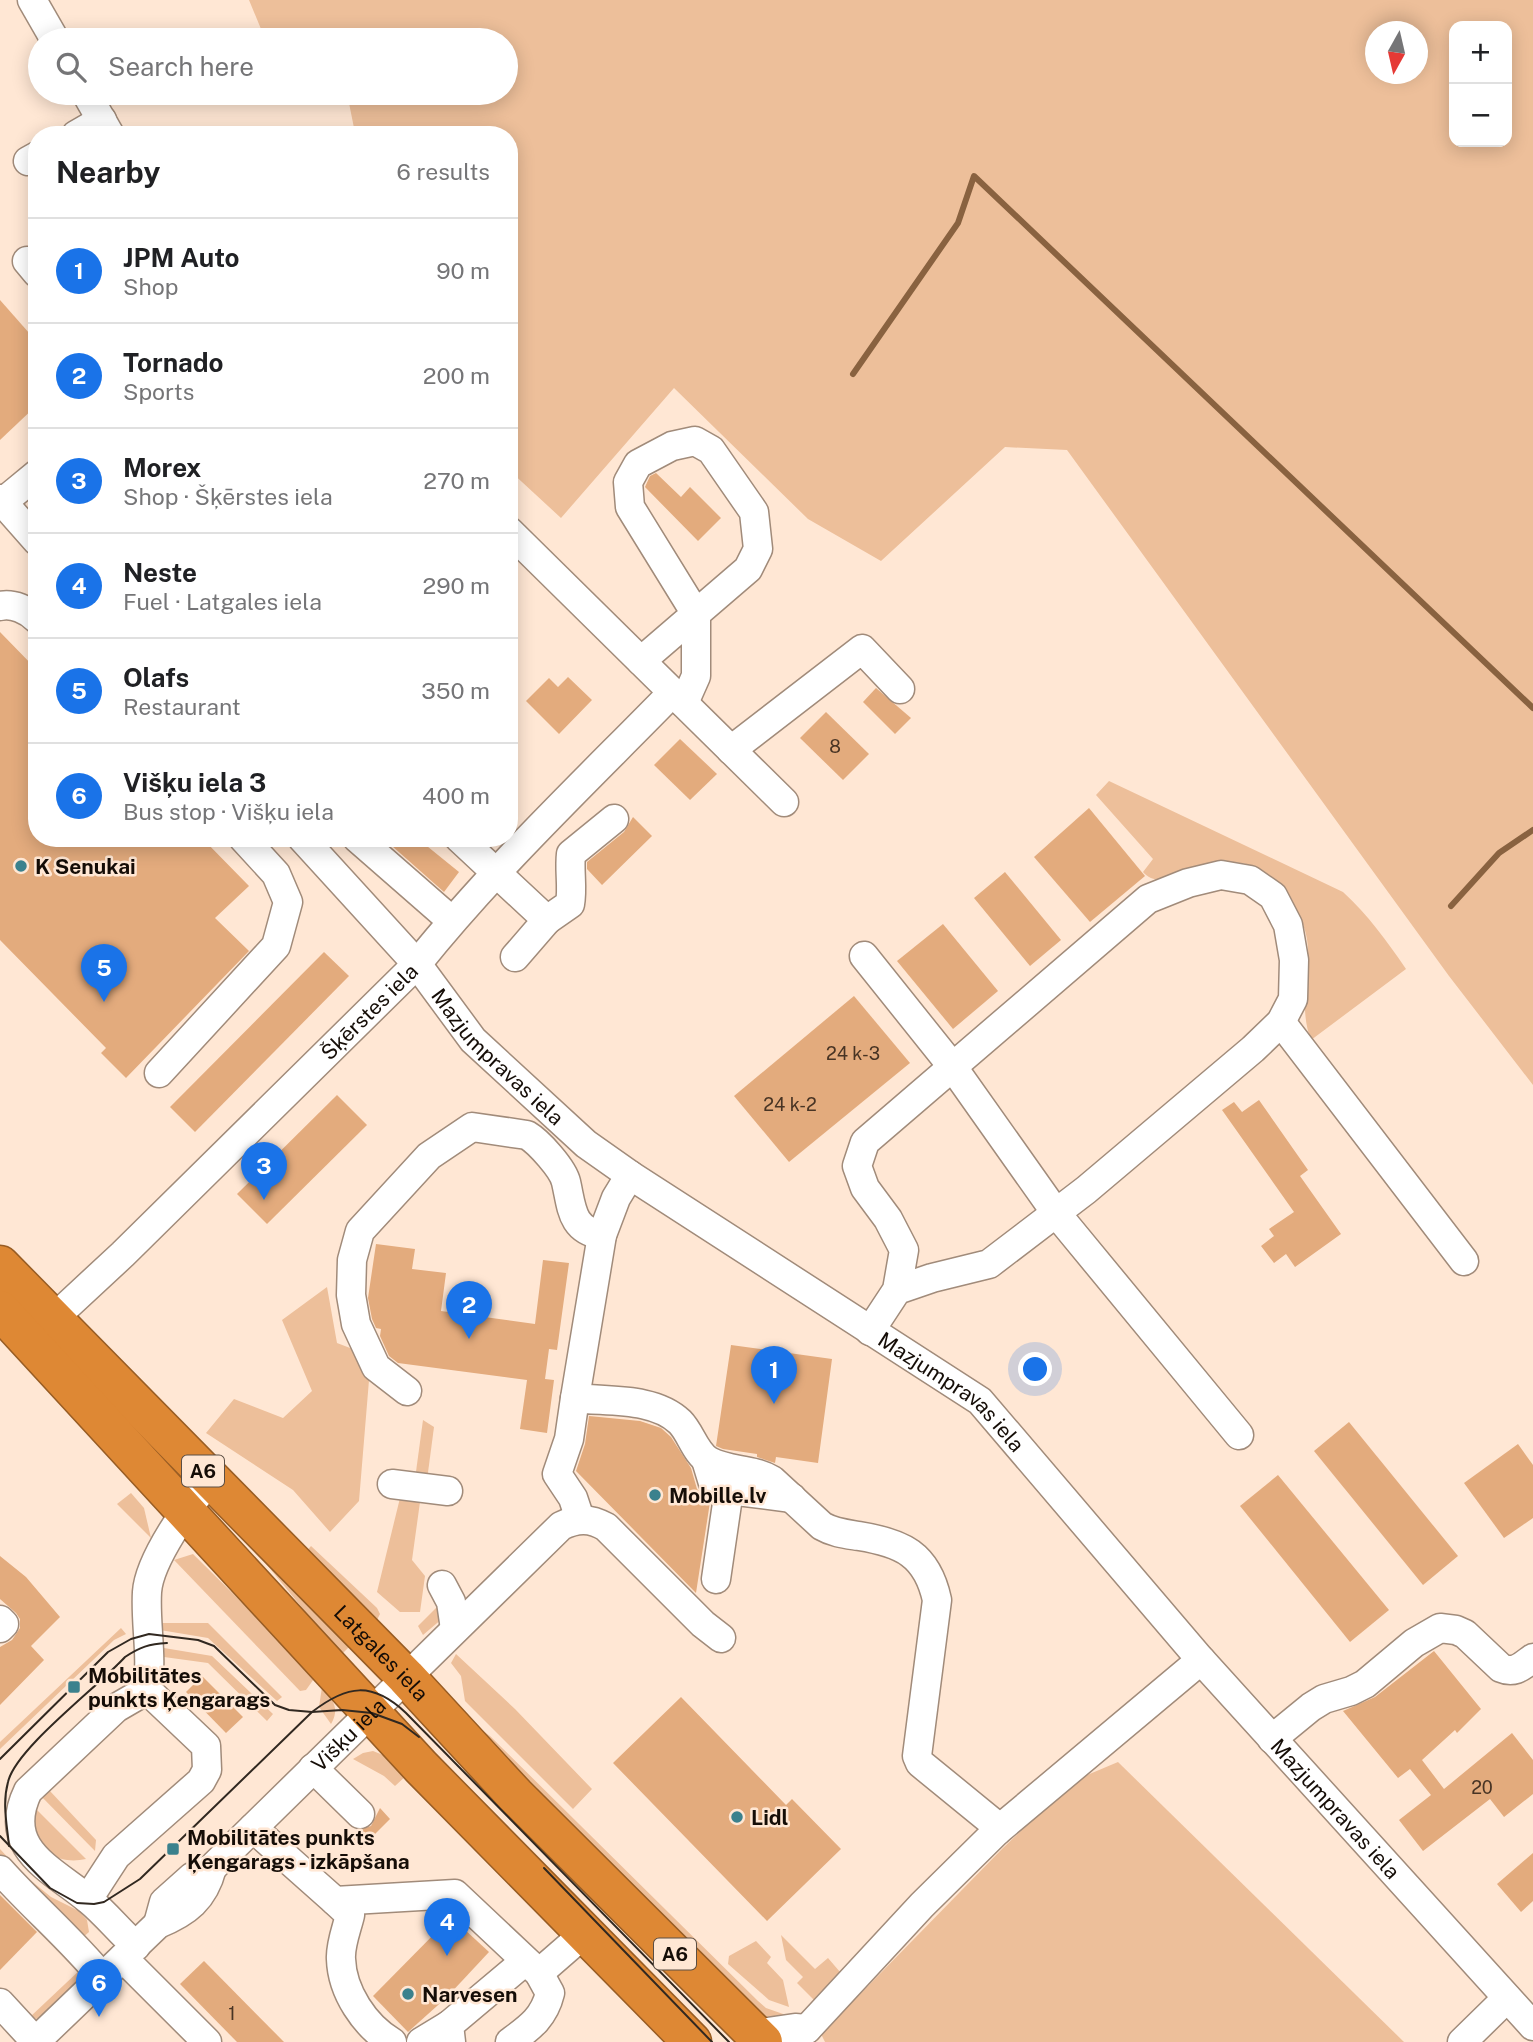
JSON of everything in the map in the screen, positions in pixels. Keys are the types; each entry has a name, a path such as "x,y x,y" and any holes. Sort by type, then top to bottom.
{"highway":[{"name":"Latgales iela","path":"0,1265 406,1677 515,1795 759,2038"},
{"name":"A6","path":"0,1310 421,1767 692,2042"}],"street":[{"path":"32,0 48,28"},
{"path":"93,105 105,126"},
{"path":"641,661 696,614 748,569 758,549 754,512 711,450 695,441 672,446 638,464 628,482 630,507 696,614 696,676 679,698"},
{"path":"28,480 1,500 28,531"},
{"path":"518,540 784,802"},
{"path":"0,606 7,604 28,611"},
{"path":"731,750 862,649 900,689"},
{"name":"Šķērstes iela","path":"53,1319 123,1254 417,964 497,872 679,698"},
{"path":"515,957 547,920 570,904 573,890 569,868 571,854 614,819"},
{"path":"159,1073 276,946 288,902 276,874 251,847"},
{"name":"Mazjumpravas iela","path":"310,847 417,964 473,1040 586,1143 630,1175 980,1401 1201,1660 1533,2026"},
{"path":"367,847 452,921"},
{"path":"474,847 547,920"},
{"path":"870,1331 897,1290 904,1250 888,1219 864,1188 857,1166 865,1142 1147,899 1188,883 1222,875 1250,880 1273,896 1289,925 1294,960 1293,999 1281,1022 1086,1191 989,1264 897,1290"},
{"path":"864,956 952,1066 1056,1213 1239,1436"},
{"path":"1281,1022 1464,1261"},
{"path":"407,1391 376,1367 356,1324 351,1295 352,1260 360,1231 429,1156 472,1126 527,1135 535,1140 562,1174 567,1197 579,1224 587,1233 603,1235"},
{"path":"630,1175 616,1198 603,1235 569,1438 557,1474 573,1498 580,1519 592,1520 606,1527 721,1639"},
{"path":"575,1398 645,1404 671,1415 681,1424 706,1460 713,1483 722,1489 792,1498"},
{"path":"706,1460 720,1466 763,1475 792,1498 811,1518 832,1531 894,1543 907,1550 925,1567 935,1589 937,1616 918,1756 920,1763 991,1821 997,1831"},
{"path":"147,1690 150,1672 147,1589 153,1566 187,1511 212,1480"},
{"path":"393,1484 448,1491"},
{"path":"716,1578 729,1490"},
{"name":"Višķu iela","path":"36,2042 158,1924 179,1915 191,1904 207,1888 212,1868 552,1534 561,1526 580,1519"},
{"path":"442,1585 451,1602 455,1629"},
{"path":"0,1620 4,1624 0,1628"},
{"path":"1272,1739 1324,1699 1365,1684 1414,1643 1440,1628 1465,1634 1506,1670 1516,1670 1533,1658"},
{"path":"759,2038 795,2028 808,2036 922,1905 997,1831 1201,1660"},
{"path":"88,1899 116,1856 201,1781 207,1770 206,1745 147,1690"},
{"path":"147,1690 116,1708 28,1791 21,1805 18,1822 21,1839 29,1852 53,1874 88,1899 121,1961 207,2042"},
{"path":"313,1768 360,1814"},
{"path":"253,1828 350,1915 340,1958 348,1992 369,2026 392,2042"},
{"path":"0,1870 74,1944 121,1961"},
{"path":"335,1900 455,1894 531,1968 550,1993 547,2008 534,2025 510,2042"},
{"path":"421,2042 450,2033 531,1968 584,1933"},
{"path":"1466,2040 1507,1998"},
{"path":"0,2003 36,2042"}],"shaded area":[{"path":"249,0 1533,0 1533,1085 1449,976 1067,450 1005,447 881,561 808,519 674,388 561,518 518,478 518,126 354,126 349,105 518,105 518,28 261,28"},
{"path":"1109,781 1343,892 1377,929 1406,969 1311,1040 1305,1008 1308,943 1301,918 1287,895 1270,876 1243,863 1204,865 1164,880 1149,877 1143,872 1153,859 1096,795"},
{"path":"327,1287 337,1343 371,1356 359,1501 330,1532 293,1490 206,1433 234,1399 283,1418 312,1391 282,1320"},
{"path":"423,1420 434,1427 427,1480 415,1479"},
{"path":"131,1493 144,1508 151,1538 117,1504"},
{"path":"400,1498 420,1502 412,1560 425,1576 420,1612 400,1612 377,1592"},
{"path":"244,1537 356,1640 341,1655"},
{"path":"311,1546 377,1608 380,1614 376,1622 306,1552"},
{"path":"193,1554 316,1676 306,1690 300,1691 174,1560"},
{"path":"444,1600 443,1618 423,1635 418,1626"},
{"path":"159,1623 208,1623 282,1697 277,1701 208,1638 160,1630"},
{"path":"121,1628 126,1634 114,1640 0,1749 0,1742"},
{"path":"164,1648 212,1656 273,1714 267,1721 208,1663 164,1657"},
{"path":"456,1654 515,1709 592,1789 573,1809 465,1701 461,1676 451,1663"},
{"path":"322,1687 334,1704 335,1714 331,1724 319,1707"},
{"path":"474,1724 490,1736 758,2001 766,2008 786,2015 766,2022 597,1859"},
{"path":"373,1751 388,1757 408,1774 395,1786 384,1776 353,1759"},
{"path":"1118,1762 1404,2042 825,2042 821,2034 1003,1848 1073,1781"},
{"path":"49,1790 96,1840 95,1851 38,1793"},
{"path":"32,1805 86,1859 62,1859 42,1848 32,1831"},
{"path":"0,1849 24,1875 51,1897 79,1911 87,1920 89,1932 81,1939 0,1863"},
{"path":"781,1935 815,1969 828,1958 840,1972 814,2000 797,1983 803,1977 786,1960"},
{"path":"756,1941 771,1957 767,1963 783,1980 789,2007 769,2000 728,1964 729,1956"},
{"path":"82,1968 85,1971 83,1977 40,2017 30,2017"}],"building":[{"path":"0,300 28,332 28,414 0,440"},
{"path":"656,473 681,497 690,487 721,518 698,541 645,487 650,476"},
{"path":"0,632 28,661 28,847 211,847 249,886 215,918 249,951 126,1078 101,1053 106,1048 0,940"},
{"path":"568,677 592,700 559,734 526,701 549,678 558,687"},
{"path":"876,688 911,718 895,734 863,702"},
{"path":"826,712 869,754 843,780 800,738"},
{"path":"680,739 717,774 690,800 654,765"},
{"path":"1089,808 1145,876 1090,922 1034,857"},
{"path":"633,817 652,836 602,885 587,869 587,862 624,832"},
{"path":"393,847 428,847 459,872 444,892"},
{"path":"1005,872 1061,940 1030,966 974,898"},
{"path":"943,924 998,991 953,1029 897,961"},
{"path":"324,952 349,976 195,1132 170,1107"},
{"path":"854,996 910,1063 789,1162 734,1096"},
{"path":"337,1095 367,1125 267,1224 237,1194"},
{"path":"1259,1100 1308,1170 1300,1176 1341,1234 1295,1267 1286,1254 1274,1263 1261,1246 1274,1236 1269,1229 1294,1212 1222,1110 1234,1102 1242,1112"},
{"path":"376,1244 415,1249 412,1269 446,1273 441,1311 535,1324 543,1260 569,1263 557,1350 549,1349 545,1379 554,1380 547,1433 520,1429 527,1380 398,1363 389,1356 380,1336 381,1329 376,1328 372,1319 368,1298"},
{"path":"731,1345 832,1359 818,1463 776,1457 775,1463 757,1457 757,1454 716,1446"},
{"name":"Mobille.lv","path":"589,1416 640,1421 661,1428 671,1437 691,1468 697,1489 710,1502 696,1593 576,1471 585,1444"},
{"path":"1349,1422 1458,1556 1423,1585 1314,1451"},
{"path":"1518,1444 1533,1465 1533,1518 1504,1538 1464,1483"},
{"path":"1278,1475 1389,1610 1350,1642 1240,1506"},
{"path":"0,1556 26,1577 60,1617 31,1646 44,1660 0,1705 0,1647 12,1640 20,1628 20,1619 0,1599"},
{"path":"1434,1651 1481,1709 1457,1733 1455,1730 1422,1760 1444,1789 1512,1733 1533,1760 1533,1794 1504,1817 1490,1799 1423,1851 1399,1820 1431,1795 1410,1769 1398,1778 1343,1711 1375,1697"},
{"path":"202,1676 243,1717 226,1733 186,1692"},
{"name":"Lidl","path":"681,1697 786,1805 792,1799 841,1849 767,1921 613,1763"},
{"path":"380,1808 390,1819 361,1848 351,1837 358,1830 371,1826"},
{"path":"1533,1853 1533,1901 1521,1912 1497,1884"},
{"path":"0,1895 37,1932 0,1970"},
{"path":"451,1917 489,1952 447,1997 408,2032 373,1996"},
{"path":"204,1961 284,2042 237,2042 180,1984"}],"waterway":[{"path":"853,374 958,223 974,176 1533,708"},
{"path":"1451,906 1499,853 1533,830"}],"tram line":[{"path":"0,1759 108,1652 131,1639 149,1634 198,1640 214,1646 275,1705 289,1710 312,1712 342,1710 372,1713 402,1724 419,1737"},
{"path":"9,1846 5,1814 6,1790 14,1768 26,1752 125,1657 145,1647 167,1643"},
{"path":"0,1836 50,1888 77,1903 104,1902 140,1879 312,1712 348,1692 371,1692 394,1703 406,1713 729,2042"},
{"path":"544,1868 712,2042"}],"place":[{"name":"K Senukai","path":"21,866"},
{"name":"Olafs","path":"104,1002"},
{"name":"Morex","path":"264,1200"},
{"name":"Tornado","path":"469,1339"},
{"name":"JPM Auto","path":"774,1404"},
{"name":"Mobille.lv","path":"655,1495"},
{"name":"Mobilitātes punkts Ķengarags","path":"74,1687"},
{"name":"Lidl","path":"737,1817"},
{"name":"Mobilitātes punkts Ķengarags - izkāpšana","path":"173,1849"},
{"name":"Neste","path":"447,1956"},
{"name":"Narvesen","path":"408,1994"},
{"name":"Višķu iela 3","path":"99,2017"}]}
